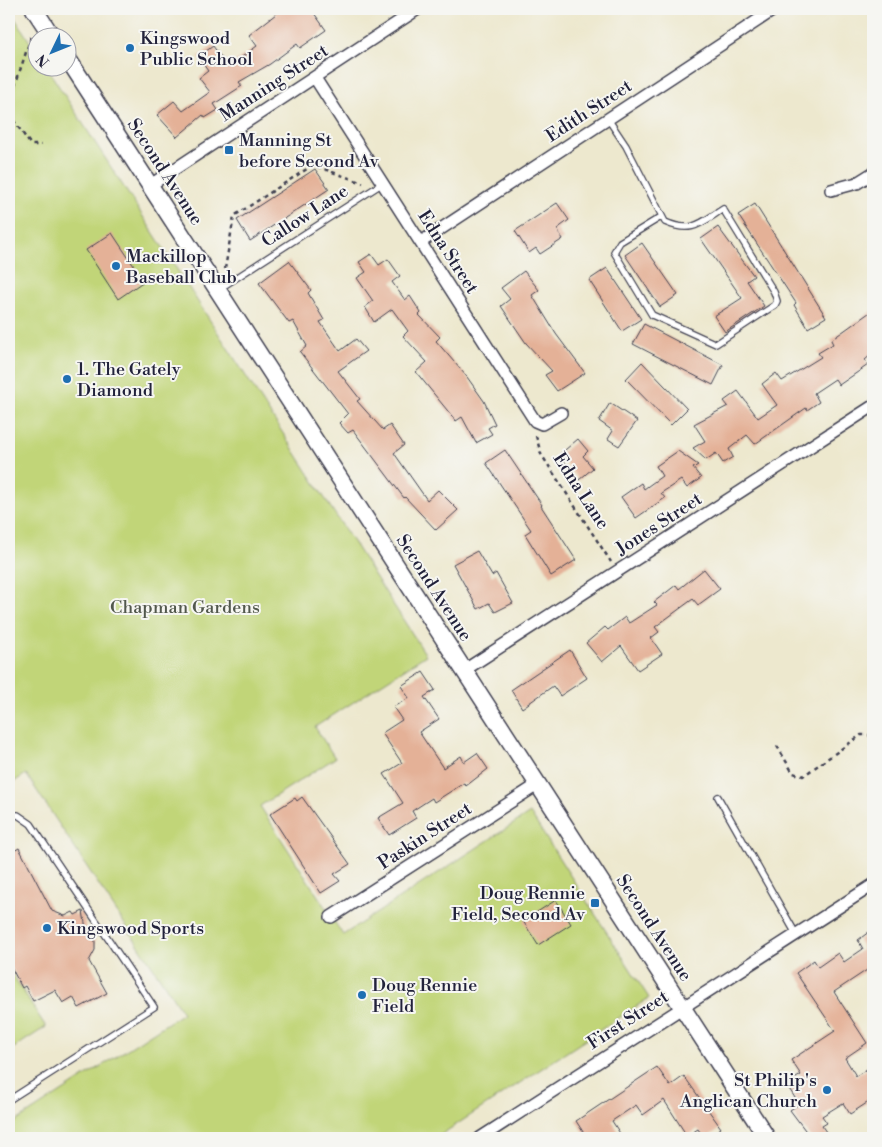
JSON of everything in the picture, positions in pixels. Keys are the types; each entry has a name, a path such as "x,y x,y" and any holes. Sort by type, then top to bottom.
{"street":[{"path":"34,9 46,28"},
{"name":"Manning Street","path":"150,186 418,9"},
{"name":"Edith Street","path":"421,242 775,9"},
{"name":"Second Avenue","path":"78,74 767,1138"},
{"name":"Edna Street","path":"315,78 535,420"},
{"path":"831,190 851,185 873,173"},
{"name":"Jones Street","path":"463,671 873,406"},
{"path":"535,420 542,424 561,413"},
{"name":"Paskin Street","path":"331,916 538,785"},
{"name":"First Street","path":"480,1138 681,1006 873,885"}],"lane":[{"path":"608,119 626,146 665,222 686,229 723,209 774,292 777,300 775,305 716,344 655,317 614,252 620,242 661,217"},
{"name":"Callow Lane","path":"218,290 383,183"},
{"path":"718,797 796,934"},
{"path":"9,815 18,814 31,824 154,1007 9,1100"}],"path":[{"path":"9,12 14,10"},
{"path":"28,46 9,104 9,114 31,145 41,145"},
{"path":"225,269 234,216 313,165 368,185 372,191"},
{"name":"Edna Lane","path":"535,420 536,435 541,454 618,571"},
{"path":"777,746 793,773 803,776 861,735 869,735 873,742"}],"green space":[{"name":"Chapman Gardens","path":"9,9 28,39 28,78 53,78 426,655 315,727 335,758 260,806 343,935 530,813 649,998 436,1138 9,1138 9,1126 183,1013 26,774 9,785"},
{"path":"9,969 46,1027 9,1051"}],"building":[{"path":"273,9 311,9 326,30 300,48 297,44 270,64 239,82 242,86 214,104 218,110 205,118 203,115 177,137 157,115 174,101 183,111 210,92 199,78 208,71 198,57 213,46 228,67 257,46 249,35 276,14"},
{"path":"315,169 329,189 250,241 237,220"},
{"path":"557,203 569,220 557,229 563,239 540,254 536,248 529,253 515,231"},
{"path":"755,204 826,317 808,328 794,305 796,303 738,215"},
{"path":"718,227 754,276 747,281 764,306 725,332 714,316 742,298 701,239"},
{"path":"112,233 144,281 118,299 86,250"},
{"path":"642,243 678,295 660,307 625,255"},
{"path":"371,254 379,265 388,259 400,276 392,282 405,300 410,296 421,313 419,315 440,337 436,341 467,377 484,401 495,424 488,428 492,434 476,443 462,417 456,421 416,372 427,362 403,336 408,331 392,309 374,322 365,307 373,301 357,278 366,272 359,262"},
{"path":"289,261 311,290 308,293 324,320 320,322 340,351 356,339 366,351 338,371 360,399 357,401 383,430 390,425 404,445 394,453 427,500 438,490 458,510 436,530 404,498 353,430 348,433 339,423 348,414 300,352 307,346 293,321 289,323 259,283"},
{"path":"607,268 641,319 622,331 589,280"},
{"path":"524,271 539,290 532,295 556,334 585,373 557,391 545,375 552,371 526,343 501,306 510,299 501,288"},
{"path":"873,310 873,353 865,360 868,365 839,385 835,379 814,393 819,402 807,410 806,408 755,444 747,435 729,449 733,457 723,463 716,453 706,460 693,448 705,441 694,424 728,406 724,401 738,391 758,418 777,405 762,384 776,373 782,381 821,357 818,353 833,344 831,340"},
{"path":"644,324 723,365 713,385 633,344"},
{"path":"642,362 687,409 671,425 626,379"},
{"path":"610,403 637,421 619,446 608,439 613,431 599,421"},
{"path":"578,439 588,451 583,456 593,468 579,480 559,455"},
{"path":"505,450 576,560 551,576 525,534 531,530 486,463"},
{"path":"678,451 698,465 693,468 701,478 687,488 681,480 661,493 665,498 636,518 621,497 641,483 644,489 662,476 656,466"},
{"path":"477,551 492,576 496,573 513,603 495,612 489,603 478,609 453,564"},
{"path":"704,569 720,589 698,605 693,599 655,627 659,632 651,638 662,654 638,670 621,646 602,662 586,643 605,627 608,630 625,617 629,623 657,605 654,602 676,585 679,589"},
{"path":"570,650 587,678 560,696 553,686 522,708 511,690"},
{"path":"423,672 435,690 424,697 439,719 419,732 443,768 461,756 464,762 477,753 488,769 466,786 464,783 434,802 432,798 412,811 416,818 389,835 378,818 403,803 384,774 402,763 382,733 402,720 393,707 409,698 401,686"},
{"path":"302,797 350,864 334,874 340,881 321,893 270,814 295,798 297,801"},
{"name":"Kingswood Sports","path":"19,848 52,911 65,916 73,912 75,915 83,911 86,929 95,938 95,950 89,961 107,993 79,1008 73,997 63,1003 55,990 33,1001 25,986 22,988 9,963 9,854"},
{"path":"556,900 571,924 538,945 523,921"},
{"path":"873,929 873,966 834,992 867,1043 845,1058 856,1076 873,1065 873,1099 850,1114 843,1103 822,1116 827,1123 822,1126 830,1138 811,1138 790,1110 799,1104 786,1084 801,1075 791,1060 835,1031 796,973 814,960 818,967 838,953 844,962 863,949 858,940"},
{"path":"657,1067 670,1086 684,1076 721,1128 706,1138 698,1129 687,1136 664,1100 643,1115 636,1105 612,1121 623,1138 587,1138 576,1121"}],"place":[{"name":"Kingswood Public School","path":"130,48"},
{"name":"Manning St before Second Av","path":"229,150"},
{"name":"Mackillop Baseball Club","path":"116,266"},
{"name":"1. The Gately Diamond","path":"67,379"},
{"name":"Doug Rennie Field, Second Av","path":"595,903"},
{"name":"Kingswood Sports","path":"47,928"},
{"name":"Doug Rennie Field","path":"362,995"},
{"name":"St Philip's Anglican Church","path":"827,1090"}]}
